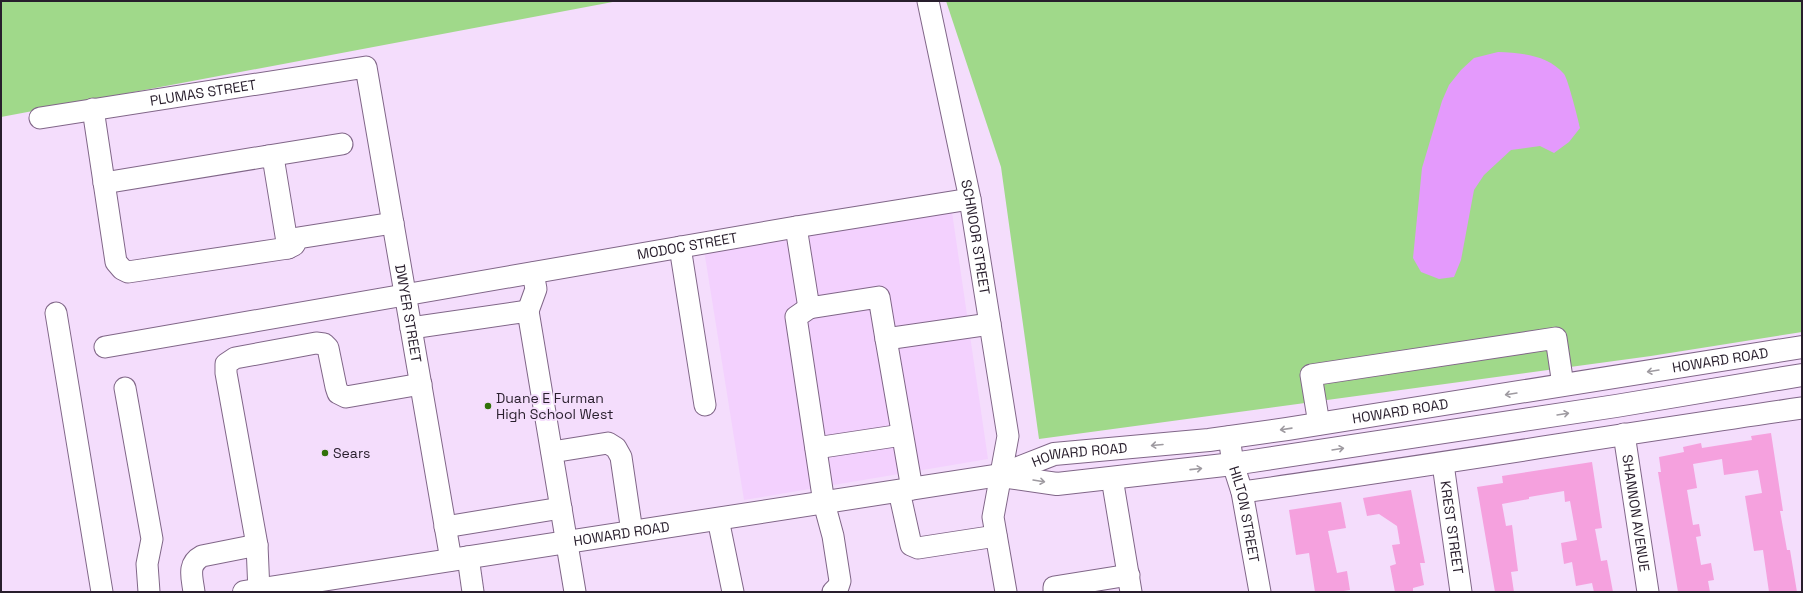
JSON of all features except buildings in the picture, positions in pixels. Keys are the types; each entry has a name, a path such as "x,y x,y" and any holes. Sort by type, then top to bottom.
{"main road":[{"name":"HOWARD ROAD","path":"254,591 337,585 459,558 567,543 1000,475 1054,454 1229,437 1802,347"},
{"name":"HOWARD ROAD","path":"1000,475 1057,484 1233,464 1467,429 1802,375"},
{"path":"1467,429 1502,410 1531,405 1547,399 1558,386"}],"street":[{"name":"SCHNOOR STREET","path":"928,1 970,199 1008,436 993,517 1006,592"},
{"name":"PLUMAS STREET","path":"40,118 366,67"},
{"name":"DWYER STREET","path":"366,67 445,527 473,592"},
{"path":"93,109 116,262 122,269 128,272 288,248 294,244 298,238 393,223"},
{"path":"104,183 342,144"},
{"path":"268,156 274,163 288,248"},
{"name":"MODOC STREET","path":"105,347 796,227 970,199"},
{"path":"796,227 810,308"},
{"path":"680,247 705,405"},
{"path":"533,273 536,289 528,311 575,592"},
{"path":"833,592 838,587 840,581 833,536 824,503 796,317 810,308 879,297 902,435 908,538 911,545 918,548 996,536"},
{"path":"411,328 528,311"},
{"path":"56,313 102,592"},
{"path":"886,339 990,324"},
{"path":"1319,424 1310,375 1556,338 1558,386"},
{"path":"254,591 257,545 226,373 226,364 235,358 316,343 324,344 328,348 338,393 346,397 421,384"},
{"path":"126,388 152,539 146,564 149,592"},
{"path":"1242,492 1443,464 1624,434 1802,408"},
{"name":"SHANNON AVENUE","path":"1624,434 1648,592"},
{"path":"816,448 902,435"},
{"name":"HILTON STREET","path":"1229,437 1233,464 1242,492 1260,592"},
{"path":"552,452 608,443 616,448 621,457 632,532"},
{"name":"KREST STREET","path":"1443,464 1461,592"},
{"path":"1054,592 1054,588 1130,584 1112,478"},
{"path":"445,527 561,508"},
{"path":"718,519 733,592"},
{"path":"194,592 191,566 195,559 202,556 257,545"}],"shaded area":[{"path":"1498,52 1534,56 1558,68 1566,77 1580,128 1569,142 1554,153 1540,146 1511,150 1484,175 1474,190 1461,260 1454,277 1439,279 1421,272 1413,258 1422,168 1442,101 1449,85 1461,70 1474,58"},
{"path":"952,212 988,459 744,500 704,250"}],"green space":[{"path":"1,1 618,1 1,117"},
{"path":"946,1 1802,1 1802,332 1651,356 1039,439 1001,167"}],"place":[{"name":"Duane E Furman High School West","path":"488,406"},
{"name":"Sears","path":"325,453"}]}
